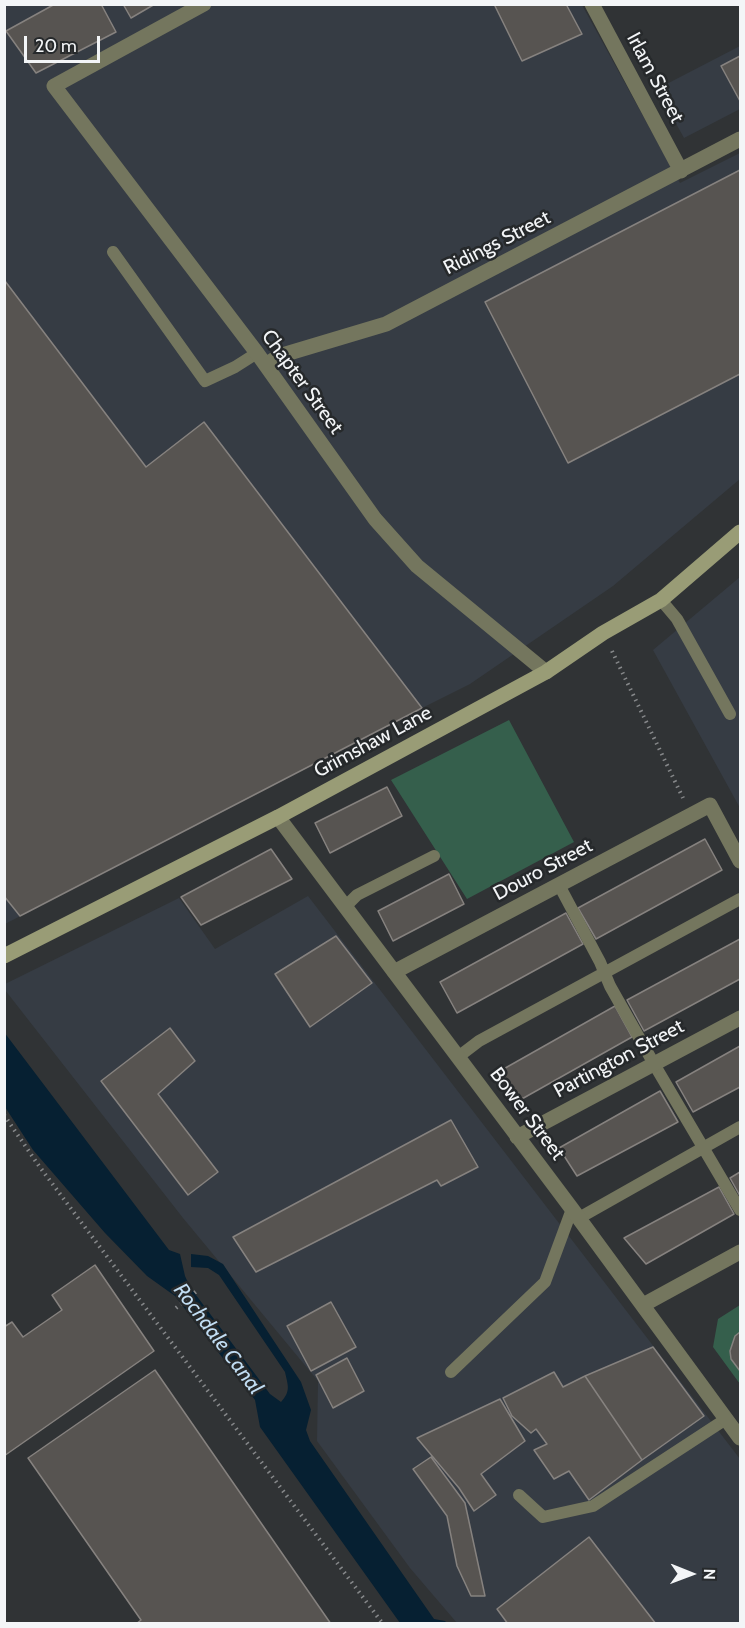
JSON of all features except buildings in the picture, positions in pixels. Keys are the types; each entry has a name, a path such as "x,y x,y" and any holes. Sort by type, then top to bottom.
{"street":[{"name":"Chapter Street","path":"204,4 54,86 261,359 375,519 417,566 546,672"},
{"name":"Irlam Street","path":"592,4 681,171"},
{"name":"Ridings Street","path":"261,359 279,356 386,324 741,139"},
{"name":"Grimshaw Lane","path":"4,956 278,817 546,672 603,633 660,600 741,532"},
{"name":"Douro Street","path":"394,972 711,805 741,861"},
{"name":"Bower Street","path":"278,817 576,1213 741,1438"},
{"name":"Partington Street","path":"517,1137 741,1018"},
{"path":"643,1305 741,1252"}],"lane":[{"path":"113,252 205,381 235,367 261,359"},
{"path":"660,600 677,619 730,714"},
{"path":"346,906 357,895 434,856"},
{"path":"559,885 654,1064 741,1210"},
{"path":"458,1057 479,1041 741,899"},
{"path":"451,1372 545,1282 576,1213 741,1127"},
{"path":"519,1495 543,1517 593,1506 726,1419"}],"path":[{"path":"603,633 691,815"},
{"path":"4,1115 46,1175 383,1623"},
{"path":"176,1308 198,1290"}],"shaded area":[{"path":"5,5 582,5 680,183 740,153 740,479 613,586 470,684 5,924"},
{"path":"740,46 740,109 684,138 657,89"},
{"path":"740,577 740,808 653,650"},
{"path":"308,896 740,1459 740,1623 457,1623 410,1568 317,1441 318,1381 183,1218 5,990 5,984 179,898 215,949"}],"green space":[{"path":"509,720 574,842 467,899 391,780"},
{"path":"740,1305 740,1384 713,1347 718,1319"}],"water":[{"name":"Rochdale Canal","path":"4,1032 169,1250 180,1254 190,1287 270,1394 281,1402 288,1385 285,1372 219,1275 208,1268 191,1267 191,1254 208,1256 223,1264 301,1382 311,1410 306,1430 310,1441 434,1619 447,1623 400,1623 260,1427 255,1400 175,1296 147,1276 105,1233 33,1150 5,1107"}]}
